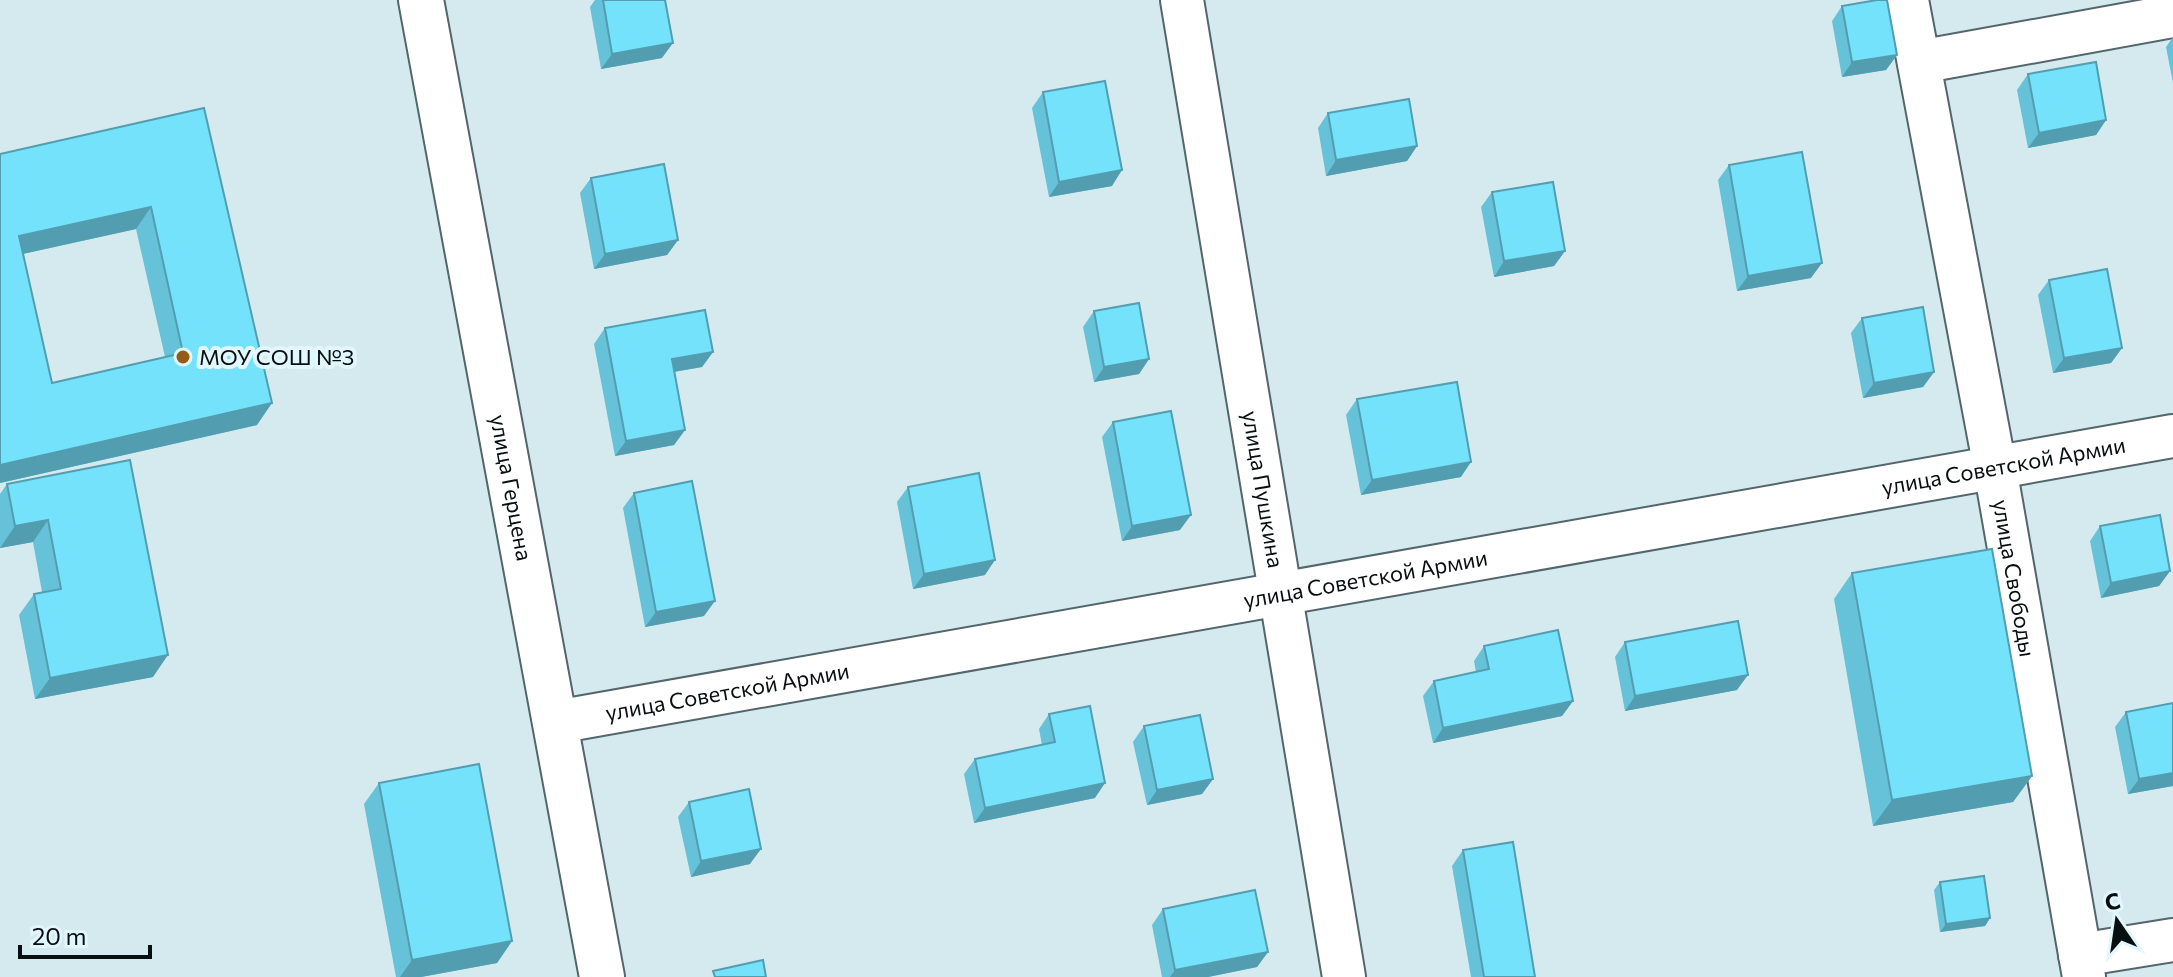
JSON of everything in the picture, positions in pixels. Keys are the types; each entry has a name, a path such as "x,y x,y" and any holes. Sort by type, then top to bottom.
{"street":[{"name":"улица Герцена","path":"421,0 602,977"},
{"name":"улица Пушкина","path":"1182,0 1344,977"},
{"name":"улица Свободы","path":"1907,0 1995,468 2082,966 2173,940"},
{"path":"1919,62 2173,16"},
{"name":"улица Советской Армии","path":"556,722 2173,436"}],"building":[{"path":"603,0 665,0 673,43 612,54"},
{"path":"1887,0 1897,55 1852,62 1842,6"},
{"path":"2096,62 2106,120 2039,133 2028,74"},
{"path":"1105,81 1122,170 1059,182 1043,92"},
{"path":"1409,99 1417,146 1336,160 1328,113"},
{"path":"204,108 272,403 0,465 0,154","holes":["151,207 183,353 52,383 19,236"]},
{"path":"1802,152 1822,263 1748,276 1729,165"},
{"path":"664,164 678,240 605,254 591,178"},
{"path":"1553,182 1565,251 1504,261 1492,192"},
{"path":"2107,269 2122,348 2064,358 2049,280"},
{"path":"1139,303 1149,359 1104,367 1094,311"},
{"path":"1923,307 1934,372 1874,383 1862,318"},
{"path":"705,310 713,352 672,359 685,430 626,441 605,328"},
{"path":"1457,382 1471,462 1372,480 1357,399"},
{"path":"1171,411 1191,515 1132,526 1113,422"},
{"path":"130,460 168,655 50,678 34,594 61,589 48,520 15,526 7,484"},
{"path":"979,473 995,560 924,574 908,487"},
{"path":"692,481 715,601 656,612 634,493"},
{"path":"2160,515 2170,571 2111,583 2100,526"},
{"path":"1992,549 2032,776 1892,800 1852,573"},
{"path":"1738,621 1748,675 1635,696 1625,642"},
{"path":"1558,630 1573,701 1443,728 1434,681 1489,669 1484,646"},
{"path":"2173,703 2173,773 2139,779 2126,712"},
{"path":"1090,706 1105,783 985,808 975,759 1055,742 1049,714"},
{"path":"1200,715 1213,779 1157,790 1144,726"},
{"path":"479,764 512,941 412,960 379,783"},
{"path":"749,789 761,849 701,861 689,802"},
{"path":"1513,842 1535,977 1484,977 1463,850"},
{"path":"1984,876 1990,918 1946,924 1940,882"},
{"path":"1255,890 1268,952 1175,970 1163,909"},
{"path":"763,960 766,977 715,977 713,971"}],"place":[{"name":"МОУ СОШ №3","path":"183,357"}]}
